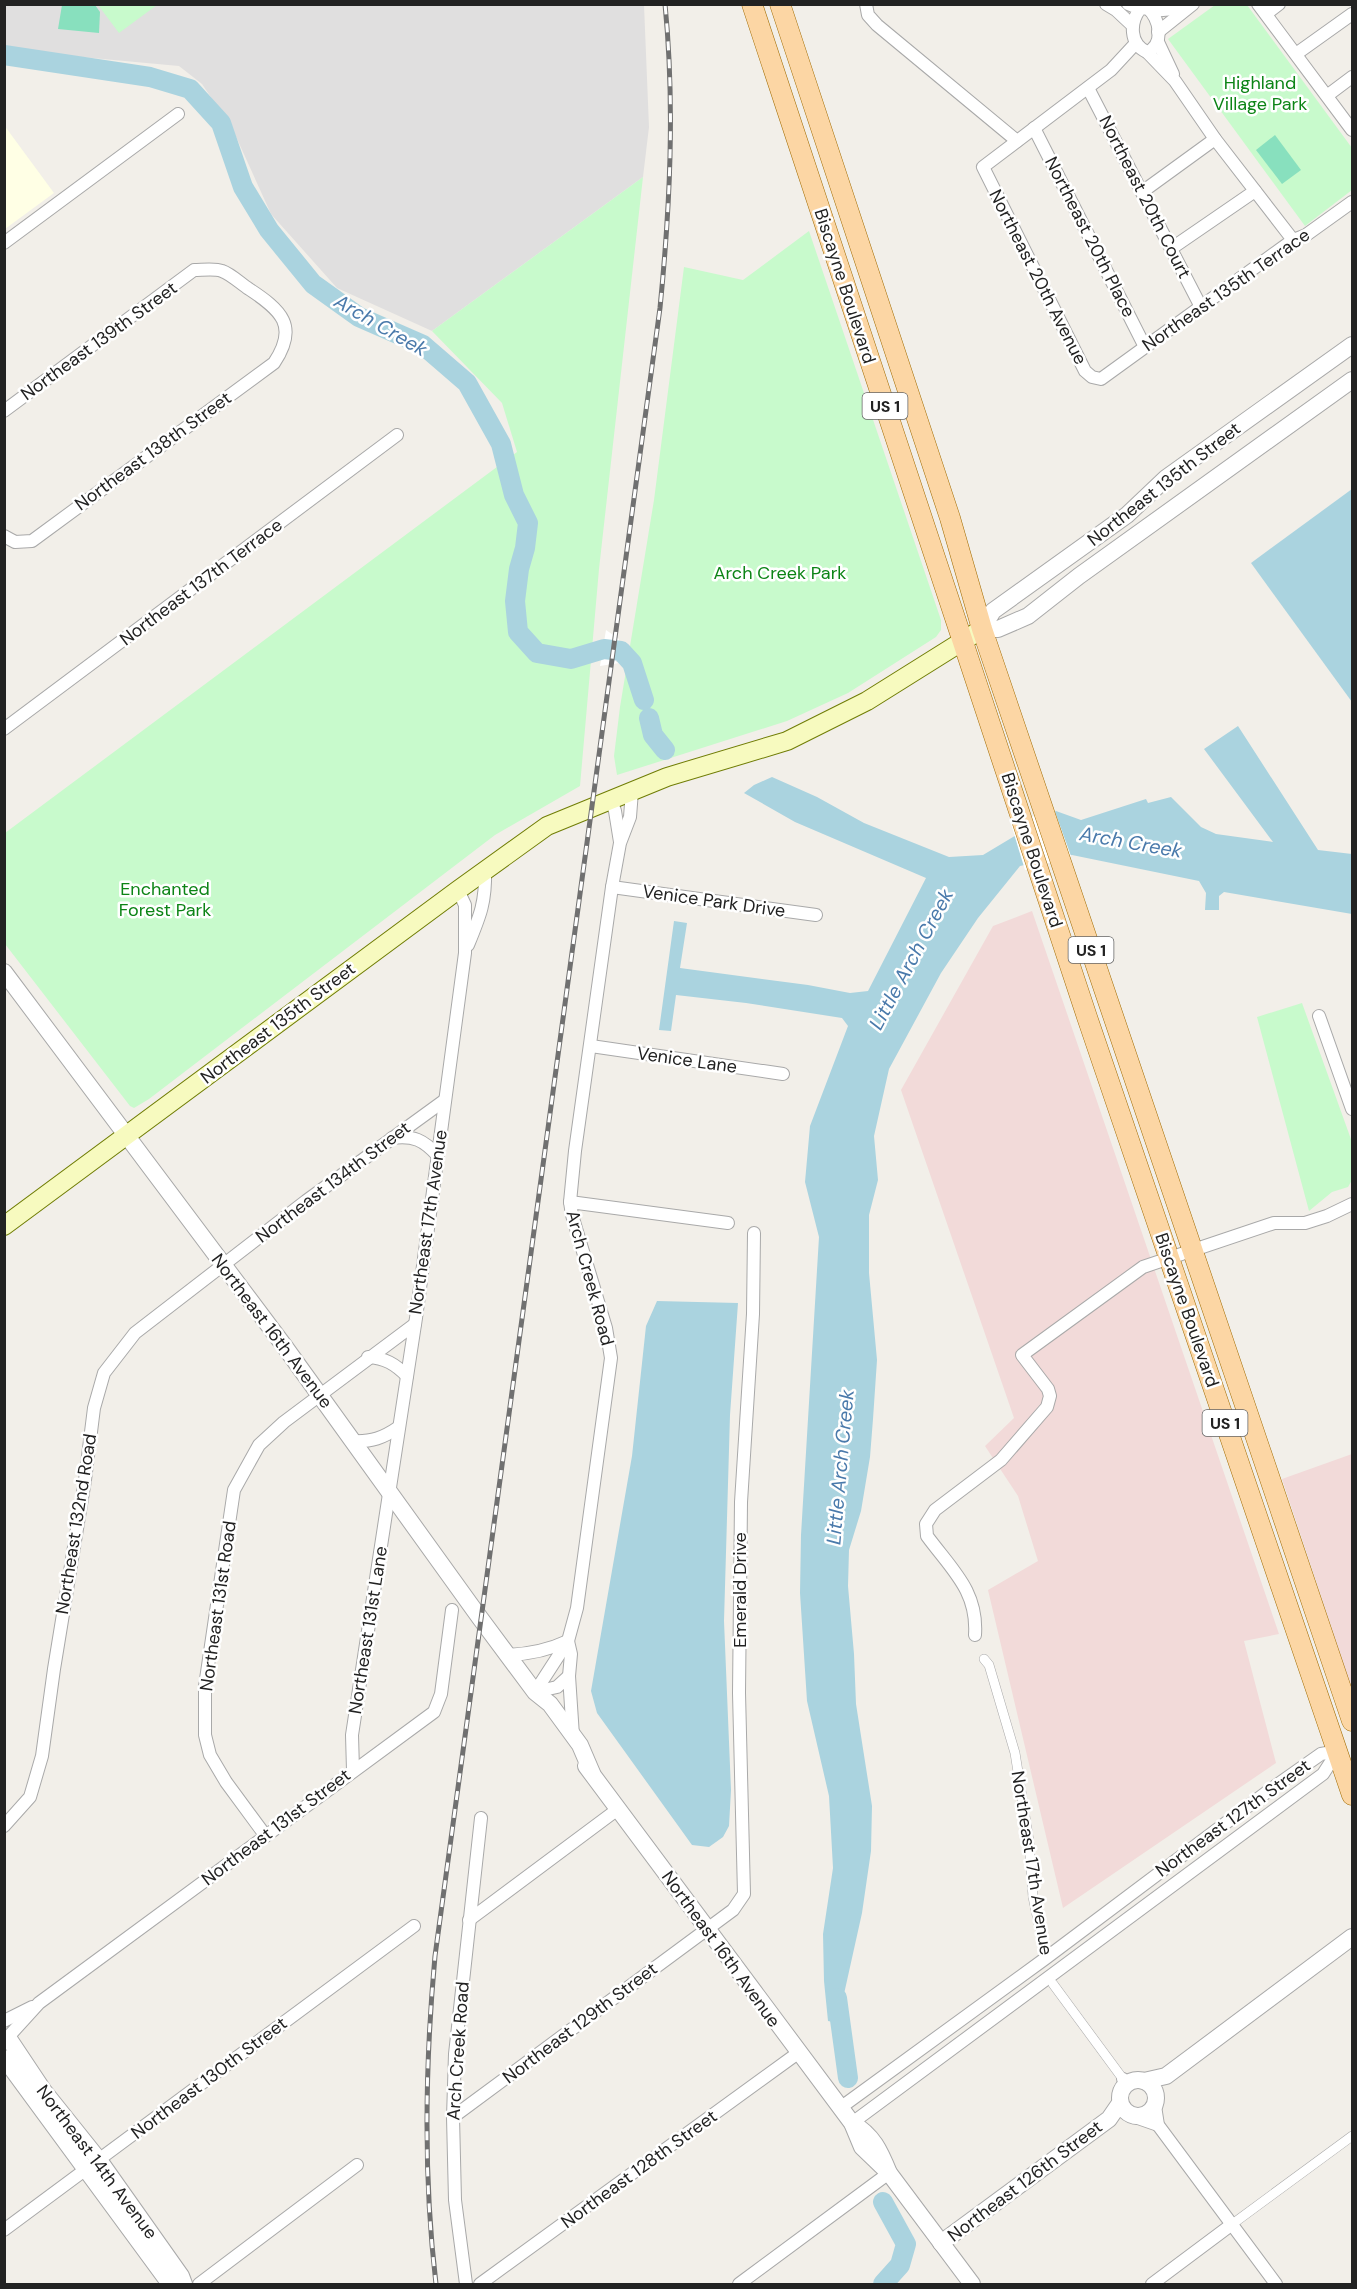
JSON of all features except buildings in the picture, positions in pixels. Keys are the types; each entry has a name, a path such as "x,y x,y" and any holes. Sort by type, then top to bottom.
{"main road":[{"name":"Biscayne Boulevard","path":"752,4 962,642 1318,1697 1346,1755 1353,1795"},
{"name":"Biscayne Boulevard","path":"780,4 950,518 982,628 1353,1721"},
{"path":"807,170 831,162"},
{"path":"881,395 906,386"},
{"name":"Northeast 135th Street","path":"4,1226 485,870 554,824 667,777 787,741 867,701 982,628"},
{"name":"Northeast 135th Street","path":"554,824 574,804 594,795 627,783 660,775 667,777"},
{"path":"1318,1697 1337,1722 1346,1730 1353,1730"}],"street":[{"path":"866,4 871,20 1017,141 1111,70 1118,69 1142,48 1154,49 1158,37 1190,6"},
{"path":"1106,4 1132,25 1142,48 1174,81 1215,139 1293,240"},
{"path":"1279,4 1262,10 1353,130"},
{"path":"1140,8 1190,6"},
{"path":"1132,25 1134,16 1140,8"},
{"path":"1140,8 1154,13 1158,37 1171,67 1174,81"},
{"path":"1296,54 1353,14"},
{"path":"1328,95 1353,76"},
{"name":"Northeast 20th Court","path":"1088,88 1201,307"},
{"path":"4,243 178,114"},
{"name":"Northeast 20th Place","path":"1034,128 1145,347"},
{"path":"1142,192 1215,139"},
{"name":"Northeast 20th Avenue","path":"1017,141 983,167 1085,371 1092,377 1101,379"},
{"path":"1172,248 1255,191"},
{"name":"Northeast 135th Terrace","path":"1101,379 1293,240 1306,235 1353,202"},
{"name":"Northeast 138th Street","path":"4,536 15,542 32,541 274,363 282,350 287,332 283,319 273,305 222,270 194,270"},
{"name":"Northeast 139th Street","path":"4,411 194,270"},
{"name":"Northeast 135th Street","path":"1353,345 1166,478 1127,515 993,611 982,628 998,629 1028,616 1079,576 1353,380"},
{"name":"Northeast 137th Terrace","path":"4,729 397,435"},
{"name":"Arch Creek Road","path":"536,1692 568,1641 577,1608 610,1358 606,1328 570,1202 612,887 620,843 630,817 632,791"},
{"name":"Arch Creek Road","path":"610,800 615,811 620,843"},
{"name":"Northeast 17th Avenue","path":"465,951 483,909 486,891 485,870"},
{"name":"Venice Park Drive","path":"612,887 816,915"},
{"name":"Northeast 17th Avenue","path":"389,1492 415,1324 465,951 465,905 458,890"},
{"name":"Northeast 16th Avenue","path":"4,972 126,1137 144,1156 508,1655 536,1692 550,1704 580,1745 592,1773"},
{"path":"1319,1016 1353,1109"},
{"name":"Venice Lane","path":"591,1046 783,1074"},
{"name":"Northeast 134th Street","path":"223,1266 391,1138 445,1100"},
{"path":"391,1138 415,1137 426,1143 438,1156"},
{"path":"570,1202 728,1223"},
{"path":"975,1635 972,1599 927,1536 926,1524 935,1510 1002,1460 1047,1407 1050,1396 1048,1389 1022,1355 1143,1267 1274,1223 1305,1223 1353,1204"},
{"name":"Emerald Drive","path":"706,1929 733,1910 740,1902 745,1888 739,1693 741,1502 753,1314 754,1233"},
{"name":"Northeast 132nd Road","path":"4,1826 30,1797 42,1756 94,1408 104,1373 135,1333 223,1266"},
{"path":"319,1394 415,1324"},
{"path":"368,1358 379,1358 391,1362 407,1376"},
{"name":"Northeast 131st Road","path":"265,1835 226,1782 210,1755 205,1735 205,1686 234,1490 259,1445 319,1394"},
{"path":"352,1441 369,1442 380,1439 399,1427"},
{"name":"Northeast 131st Lane","path":"353,1770 352,1735 389,1492"},
{"name":"Northeast 131st Street","path":"6,2033 36,2006 434,1712 441,1694 452,1610"},
{"path":"508,1655 533,1652 568,1641"},
{"name":"Arch Creek Road","path":"568,1641 571,1654 569,1676 573,1736"},
{"name":"Northeast 17th Avenue","path":"984,1659 989,1665 1015,1753 1030,1852 1035,1905 1051,1980 1125,2081"},
{"path":"536,1692 557,1687 569,1676"},
{"name":"Northeast 16th Avenue","path":"536,1692 541,1710 571,1752 592,1773 840,2108 852,2123 867,2132 881,2154 889,2173 972,2284"},
{"name":"Northeast 127th Street","path":"840,2108 1312,1760 1321,1754 1346,1755"},
{"name":"Northeast 127th Street","path":"852,2123 956,2046 1051,1980 1346,1755"},
{"path":"469,1920 618,1809"},
{"name":"Arch Creek Road","path":"466,2284 455,2200 453,2117 455,2054 481,1818"},
{"name":"Northeast 130th Street","path":"4,2230 414,1926"},
{"name":"Northeast 129th Street","path":"453,2117 706,1929"},
{"path":"1276,2284 1158,2126 1128,2111 1122,2089 1125,2081 1166,2076 1353,1937"},
{"path":"945,2031 956,2046"},
{"name":"Northeast 14th Avenue","path":"6,2033 170,2284"},
{"name":"Northeast 128th Street","path":"480,2284 798,2053"},
{"name":"Northeast 14th Avenue","path":"4,2058 181,2276 184,2284"},
{"path":"1128,2111 1147,2114 1166,2082 1166,2076"},
{"path":"1144,2080 1153,2087 1158,2126"},
{"name":"Northeast 126th Street","path":"941,2243 1109,2119 1120,2118 1128,2111"},
{"path":"1152,2284 1353,2136"},
{"path":"199,2284 357,2165"},
{"path":"740,2284 889,2173"}],"shaded area":[{"path":"4,5 644,5 649,127 643,177 432,331 337,288 271,214 233,130 202,84 179,66 5,50"},
{"path":"4,125 54,193 5,229 4,229"},
{"path":"1032,911 1279,1634 1244,1641 1276,1763 1063,1908 988,1590 1038,1561 1018,1496 985,1446 1014,1418 901,1090 993,926"},
{"path":"1352,1454 1352,1689 1282,1479"}],"green space":[{"path":"62,5 95,5 100,12 99,33 58,29"},
{"path":"98,5 157,5 119,33"},
{"name":"Highland Village Park","path":"1215,5 1247,5 1352,148 1352,190 1305,226 1168,39"},
{"path":"1275,135 1301,170 1282,184 1256,150"},
{"name":"Enchanted Forest Park","path":"643,177 599,569 580,786 495,835 149,1099 134,1108 130,1106 5,944 5,833 517,452 502,403 432,331"},
{"name":"Arch Creek Park","path":"809,231 941,620 941,630 936,637 848,693 787,721 617,775 614,756 620,707 654,500 684,267 743,280"},
{"path":"1302,1003 1352,1142 1352,1180 1348,1187 1332,1192 1309,1211 1257,1017"}],"water":[{"path":"1352,489 1352,702 1251,563"},
{"path":"1238,726 1318,850 1352,854 1352,914 1224,892 1219,896 1219,910 1205,910 1206,893 1199,881 1072,855 1020,866 978,918 941,973 889,1069 874,1136 878,1180 869,1215 869,1273 877,1360 870,1457 861,1511 849,1550 848,1586 856,1704 872,1806 871,1851 862,1913 844,1994 843,2024 828,2021 823,1934 833,1868 829,1796 807,1701 800,1593 801,1535 819,1237 805,1182 810,1126 848,1026 842,1018 676,995 671,1031 659,1030 674,921 687,923 680,968 808,985 850,993 868,991 926,878 795,822 744,793 754,785 772,777 817,797 864,823 949,857 983,855 1056,811 1081,820 1146,799 1148,803 1171,797 1201,827 1216,834 1273,842 1204,749"},
{"path":"657,1301 738,1303 730,1415 724,1621 731,1790 729,1826 723,1837 709,1847 692,1845 597,1713 591,1691 632,1456 646,1326"}],"pier":[{"path":"606,630 619,639 616,662 619,663 600,666"},
{"path":"1054,809 1071,856 1025,870 1011,824"}],"waterway":[{"name":"Arch Creek","path":"4,55 150,77 190,89 221,123 243,187 269,230 313,284 359,317 423,345 467,383 501,444 514,495 528,523 515,601 518,632 537,653 571,659 604,649 621,651 632,663 644,700"},
{"name":"Arch Creek","path":"649,718 653,735 665,750"},
{"name":"Little Arch Creek","path":"837,1998 848,2078"},
{"path":"883,2202 906,2244 900,2265 883,2284"}],"railway":[{"path":"436,2284 427,2161 427,2079 435,1956 660,308 670,156 670,80 665,4"}]}
